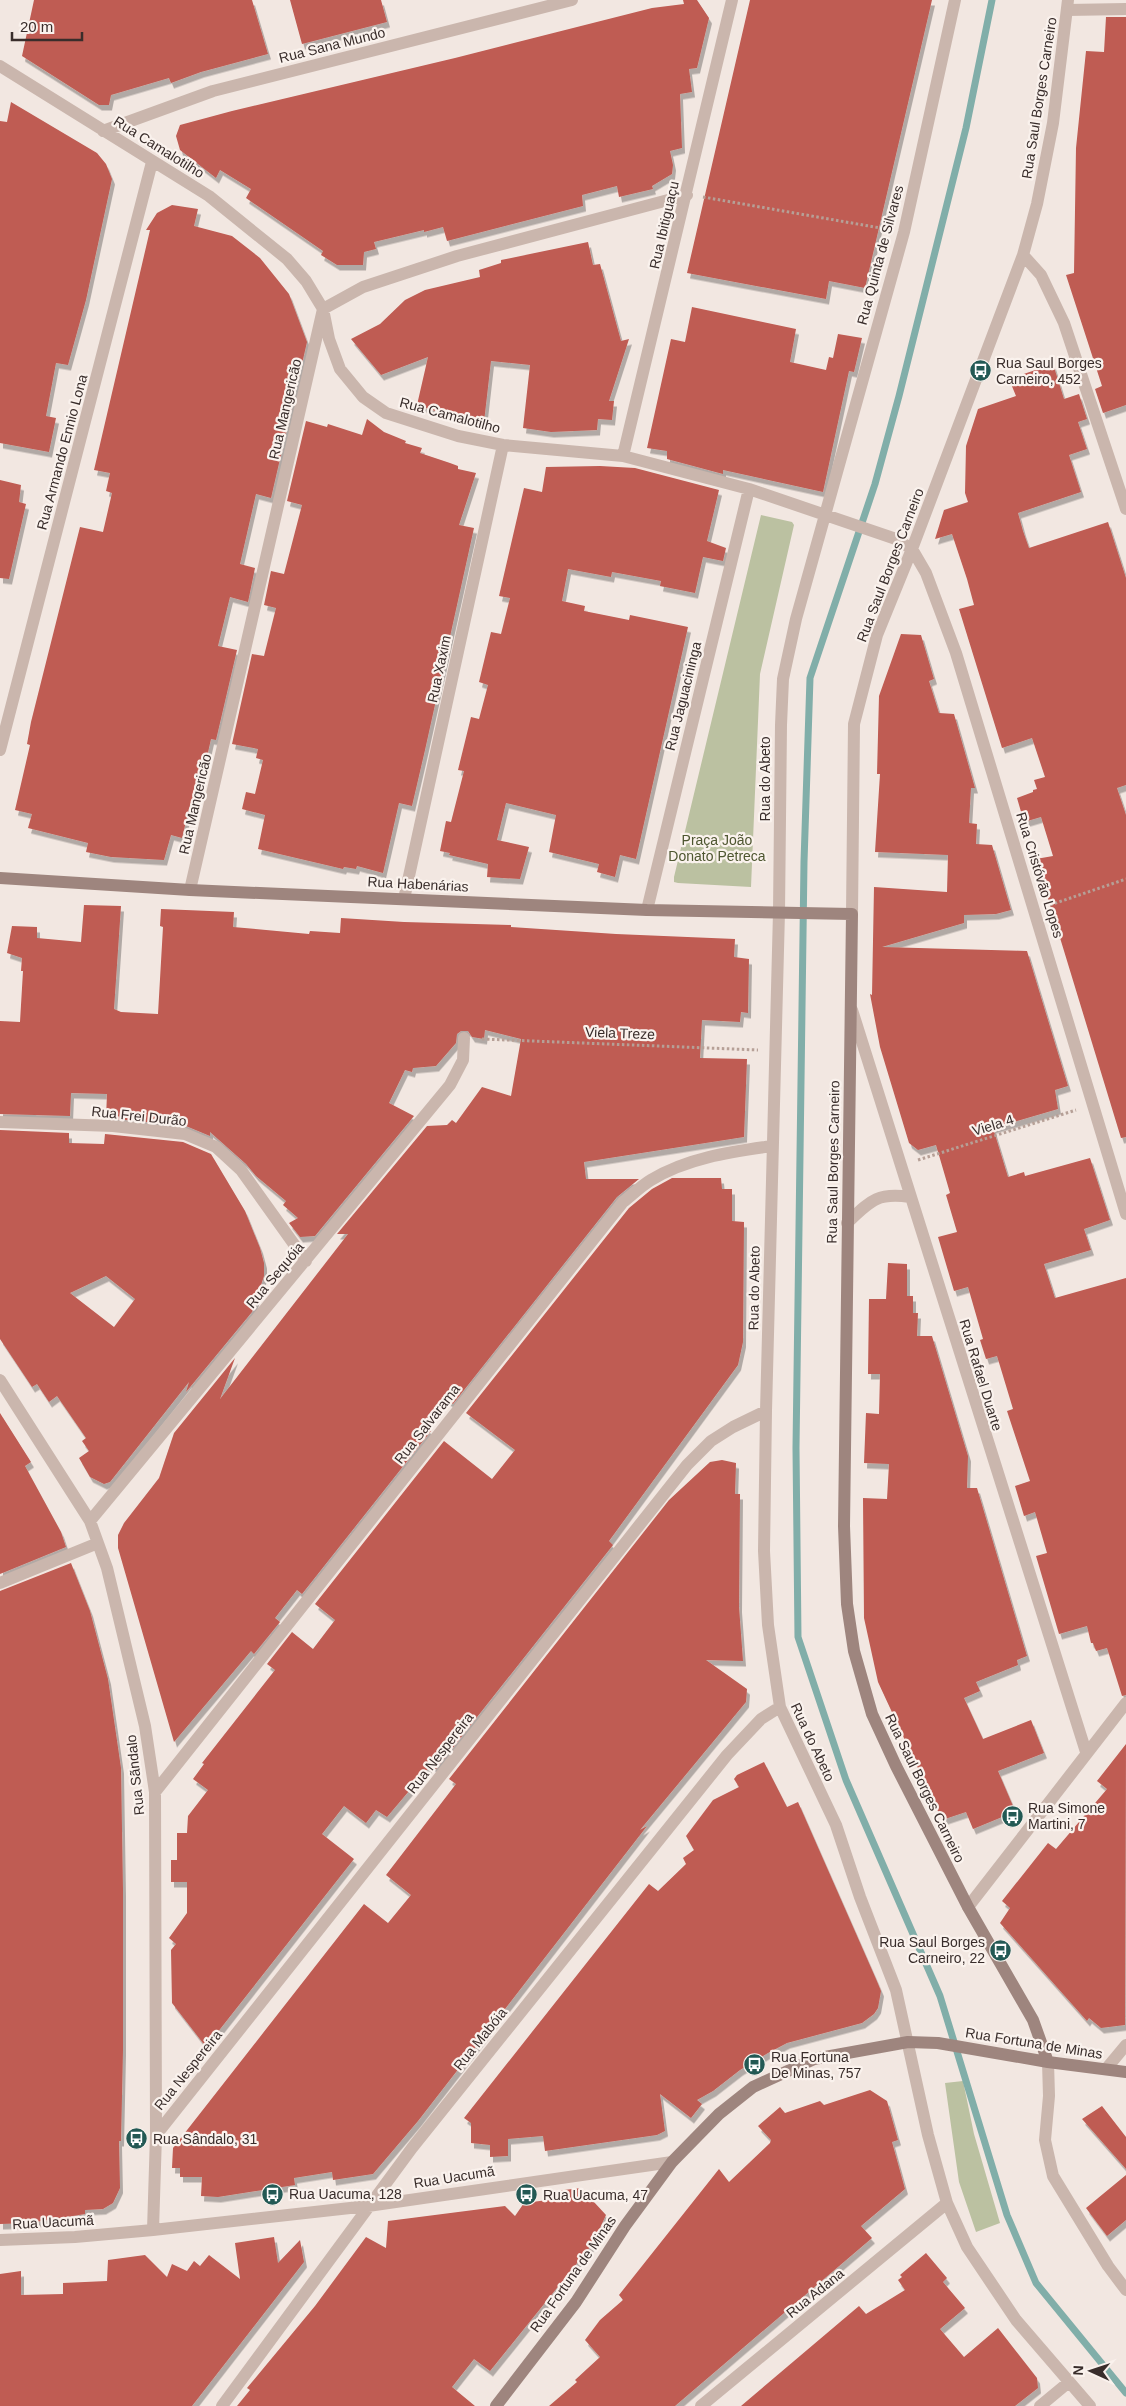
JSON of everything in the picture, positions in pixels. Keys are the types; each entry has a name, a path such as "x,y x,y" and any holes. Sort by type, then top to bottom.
{"street":[{"name":"Rua Sana Mundo","path":"103,130 213,91 572,0"},
{"name":"Rua Ibitiguaçu","path":"623,456 687,195 732,0"},
{"name":"Rua Quinta de Silvares","path":"824,514 904,232 955,0"},
{"path":"1068,5 1126,10"},
{"name":"Rua Saul Borges Carneiro","path":"1068,5 1053,123 1037,204 1023,255 912,549 877,635 854,724 844,1526 847,1604 854,1651 872,1714 968,1907 1033,2020 1048,2062 1049,2096 1045,2140 1053,2176 1093,2243 1126,2290"},
{"name":"Rua Camalotilho","path":"0,66 209,196 269,244 306,281 323,309 329,339 340,369 363,397 386,414 458,436 503,445 623,456 749,489 896,539 912,549"},
{"name":"Rua Armando Ennio Lona","path":"0,750 152,162"},
{"path":"323,309 363,287 457,256 687,195"},
{"path":"1023,255 1041,275 1064,323 1126,509"},
{"name":"Rua Mangericão","path":"190,890 323,309"},
{"name":"Rua Xaxim","path":"404,898 503,445"},
{"name":"Rua Jaguacininga","path":"646,910 749,489"},
{"name":"Rua do Abeto","path":"824,514 796,619 784,679 781,725 785,912 775,1051 772,1146 764,1551 768,1625 780,1707 836,1825 860,1897 896,1990 928,2135 947,2203 967,2247 992,2287 1016,2320 1090,2406"},
{"name":"Rua Cristóvão Lopes","path":"912,549 938,601 956,652 1126,1214"},
{"name":"Rua Habenárias","path":"0,878 190,890 646,910 852,914"},
{"name":"Rua Rafael Duarte","path":"850,1006 1086,1752"},
{"name":"Rua Sequóia","path":"90,1521 450,1085 462,1060 464,1038"},
{"name":"Rua Frei Durão","path":"0,1122 122,1127 185,1134 216,1147 241,1170 306,1261"},
{"name":"Rua Salvarama","path":"154,1792 623,1202 650,1180 677,1168 715,1155 772,1146"},
{"path":"847,1223 875,1198 892,1194 910,1197"},
{"name":"Rua Sãndalo","path":"0,1380 90,1521 107,1568 145,1726 154,1792 156,2135 153,2230"},
{"name":"Rua Nespereira","path":"156,2135 687,1465 711,1441 733,1427 766,1412"},
{"path":"0,1583 98,1543"},
{"path":"968,1907 1086,1752 1126,1703"},
{"name":"Rua Mabóia","path":"222,2406 368,2206 727,1755 761,1719 780,1707"},
{"name":"Rua Fortuna de Minas","path":"496,2406 576,2302 625,2226 672,2162 719,2114 753,2087 814,2059 908,2042 938,2043 1048,2062 1126,2072"},
{"path":"1106,2069 1126,2046"},
{"name":"Rua Uacumã","path":"0,2240 75,2237 153,2230 368,2206 672,2162"},
{"name":"Rua Adana","path":"701,2406 947,2203"},
{"path":"1040,2406 1069,2382"}],"path":[{"path":"687,195 904,232"},
{"path":"1035,910 1126,880"},
{"name":"Viela Treze","path":"464,1038 775,1051"},
{"name":"Viela 4","path":"900,1166 1093,1105"}],"green space":[{"name":"Praça João Donato Petreca","path":"761,515 792,522 794,525 760,674 751,887 678,883 674,882 674,877"},
{"path":"963,2081 974,2134 1000,2223 976,2232 959,2182 945,2083"}],"building":[{"path":"34,0 252,0 268,54 201,72 171,83 169,78 111,95 109,105 99,105 22,56"},
{"path":"290,0 381,0 387,22 302,44"},
{"path":"683,0 697,0 709,18 697,68 689,69 692,92 680,94 682,148 670,151 673,165 672,174 652,186 653,189 619,197 617,186 582,195 583,206 447,241 443,227 374,242 376,249 364,252 363,265 337,265 321,255 323,251 246,198 251,189 220,170 216,178 180,150 176,136 180,125 232,111 455,58 652,8 684,4"},
{"path":"750,0 932,0 865,288 829,281 826,299 687,273"},
{"path":"1106,17 1126,17 1126,405 1103,413 1095,389 1102,386 1066,275 1074,273 1076,148 1086,51 1104,52"},
{"path":"11,102 97,153 106,164 112,179 86,300 68,365 56,363 46,416 56,418 49,452 0,443 0,121 7,122"},
{"path":"172,205 198,209 194,226 232,236 260,258 289,294 307,342 271,498 256,494 240,564 255,568 248,602 230,597 218,646 237,650 216,740 211,739 196,806 190,805 182,838 171,835 164,860 111,857 86,852 88,843 28,828 32,814 15,810 30,745 27,744 31,722 80,527 103,532 112,493 106,491 110,473 94,470 150,230 146,230 157,213"},
{"path":"588,242 593,265 600,264 621,341 629,339 609,401 614,401 612,420 598,419 597,430 551,432 523,428 530,365 491,361 484,422 445,414 417,405 428,357 381,375 351,339 380,324 405,300 425,290 480,277 479,270 501,263 501,260"},
{"path":"692,307 796,329 790,362 826,370 829,357 833,358 838,334 862,338 854,372 849,371 823,492 723,470 723,474 667,459 667,451 647,448 671,339 685,342"},
{"path":"1053,364 1064,399 1079,394 1087,419 1078,422 1087,449 1069,455 1081,492 1018,513 1023,531 1029,548 1108,522 1126,578 1126,785 1117,788 1126,815 1126,1137 1121,1138 1036,859 1053,856 1041,817 1024,822 1017,798 1037,789 1034,780 1045,777 1032,738 1002,748 959,609 974,605 967,579 952,534 935,539 944,510 968,502 965,493 966,446 978,409 1016,396 1009,379"},
{"path":"367,419 384,432 406,441 405,443 422,448 420,453 458,466 458,469 476,473 459,525 474,528 412,806 399,803 383,873 357,866 356,869 344,867 343,869 258,849 265,815 242,809 246,792 255,794 263,760 256,758 258,749 232,744 252,654 264,656 276,608 264,605 271,571 284,574 302,505 287,501 306,421 327,427 328,424 362,435"},
{"path":"600,466 635,468 719,490 707,541 726,548 723,561 703,557 695,593 660,586 661,581 612,572 611,577 568,569 562,601 585,606 584,611 629,620 630,615 688,627 636,859 620,855 615,877 597,872 599,864 549,852 556,815 506,803 497,840 529,847 520,879 487,877 488,864 449,855 450,853 440,851 446,821 451,822 464,771 458,770 471,717 479,719 488,685 479,682 491,632 501,634 510,598 499,596 524,488 542,492 546,467"},
{"path":"0,480 21,485 19,502 26,504 9,579 0,578"},
{"path":"901,634 921,635 934,679 929,681 939,713 954,714 975,788 971,788 969,823 977,824 976,844 992,845 1011,910 996,914 964,915 964,923 882,947 1027,951 1068,1086 1055,1090 1058,1109 993,1128 1008,1177 1024,1172 1025,1176 1090,1158 1110,1220 1084,1229 1091,1250 1044,1264 1055,1298 1126,1278 1126,1695 1122,1696 1107,1648 1096,1651 1093,1643 1091,1643 1087,1626 1059,1634 1036,1556 1047,1553 1035,1512 1024,1516 1015,1486 1030,1481 1007,1411 1013,1409 997,1356 986,1359 980,1340 983,1339 968,1287 954,1291 938,1237 957,1232 946,1195 950,1193 936,1145 918,1150 909,1143 880,1047 870,994 872,995 874,887 947,892 948,855 875,852 880,774 877,774 879,696"},
{"path":"84,905 121,906 114,1009 121,1012 158,1014 163,927 160,926 161,909 234,912 233,927 309,934 310,931 340,933 341,918 511,925 511,927 616,934 735,939 734,957 749,959 748,1013 741,1012 740,1022 702,1020 700,1058 747,1059 744,1137 584,1162 586,1179 639,1179 617,1197 453,1404 446,1399 425,1426 431,1431 302,1594 297,1590 275,1618 280,1622 254,1654 251,1651 174,1742 118,1548 118,1535 124,1523 159,1478 174,1433 235,1358 220,1399 348,1234 337,1234 427,1126 447,1125 452,1120 456,1123 482,1087 511,1096 521,1039 485,1030 484,1039 472,1037 468,1031 461,1031 457,1034 456,1043 436,1066 413,1068 412,1072 405,1070 389,1103 414,1116 315,1236 300,1237 289,1223 298,1218 283,1205 286,1201 256,1176 246,1164 210,1132 210,1136 186,1126 106,1118 107,1094 71,1093 70,1116 0,1114 0,1021 20,1022 22,958 7,953 12,926 37,927 37,938 81,942"},
{"path":"0,1130 69,1133 69,1143 104,1144 105,1134 183,1142 211,1154 245,1211 260,1248 264,1263 264,1276 252,1312 186,1392 189,1382 110,1482 104,1484 90,1477 79,1458 89,1451 82,1441 86,1438 57,1396 49,1402 37,1384 32,1387 0,1339","holes":["106,1276 135,1299 114,1327 70,1293"]},
{"path":"672,1178 721,1178 722,1189 732,1189 732,1221 744,1222 743,1342 738,1365 609,1541 613,1545 436,1769 431,1765 387,1817 376,1810 366,1823 344,1806 322,1834 354,1859 206,2047 172,2003 171,1950 176,1944 169,1938 187,1913 187,1882 171,1882 171,1860 177,1860 177,1833 187,1833 188,1816 208,1790 193,1779 204,1764 202,1763 275,1670 267,1664 292,1632 313,1649 335,1620 315,1604 444,1441 492,1479 515,1450 466,1413 629,1208 652,1189"},
{"path":"888,1263 907,1264 907,1296 913,1296 913,1313 918,1313 917,1336 932,1336 968,1456 967,1488 977,1488 1027,1656 1017,1660 1018,1665 976,1682 980,1691 964,1698 983,1739 1031,1720 1044,1753 998,1771 1013,1806 1007,1815 973,1829 966,1812 942,1820 878,1682 864,1618 863,1498 887,1499 889,1464 864,1463 866,1413 879,1414 880,1374 868,1374 869,1299 886,1299"},
{"path":"0,1413 31,1462 25,1466 61,1532 66,1547 0,1574"},
{"path":"722,1460 736,1463 735,1494 740,1494 739,1607 743,1661 706,1660 747,1689 746,1702 640,1830 647,1826 418,2121 373,2174 333,2180 332,2172 294,2178 295,2185 218,2197 201,2196 202,2177 180,2177 180,2168 172,2168 173,2148 364,1904 388,1923 411,1895 386,1875 456,1784 449,1779 669,1500 710,1462"},
{"path":"71,1563 90,1611 108,1679 121,1768 123,2050 121,2141 119,2141 120,2188 113,2203 103,2209 85,2210 85,2214 29,2223 0,2224 0,1591"},
{"path":"1126,1744 1125,2025 1101,2028 1089,2018 1087,2021 1000,1923 1010,1908 1002,1901 1048,1843 1056,1849 1107,1789 1097,1781"},
{"path":"764,1762 787,1807 798,1802 876,1979 881,1991 878,2008 874,2014 862,2023 787,2043 768,2053 697,2100 702,2104 691,2118 660,2094 665,2131 657,2135 545,2151 543,2136 508,2139 508,2156 490,2157 490,2145 471,2143 471,2123 464,2118 649,1884 658,1891 686,1864 683,1858 694,1850 686,1836 713,1800 739,1787 734,1779 737,1775"},
{"path":"870,2090 887,2101 898,2140 892,2142 905,2189 861,2226 872,2238 675,2406 549,2406 577,2382 575,2380 600,2357 585,2340 600,2320 623,2300 619,2295 719,2169 729,2182 770,2143 771,2140 758,2126 780,2107 785,2113 820,2101 824,2105"},
{"path":"1102,2106 1126,2137 1126,2169 1082,2119"},
{"path":"1126,2175 1126,2220 1107,2236 1086,2208"},
{"path":"581,2188 606,2215 592,2241 594,2242 490,2371 474,2359 452,2387 475,2406 237,2406 250,2390 247,2388 315,2306 366,2237 386,2248 388,2221 505,2206 515,2216 524,2203 548,2200 547,2192"},
{"path":"274,2237 278,2263 300,2240 304,2262 192,2406 0,2406 0,2274 21,2271 21,2295 63,2294 63,2283 107,2281 108,2260 145,2255 167,2277 172,2264 187,2271 194,2261 200,2266 209,2255 240,2279 235,2243"},
{"path":"926,2253 947,2278 943,2282 965,2308 940,2329 964,2357 998,2328 1037,2378 1038,2388 1015,2406 741,2406 859,2306 866,2314 905,2290 898,2280 902,2277 900,2275"}],"waterway":[{"path":"992,0 966,128 899,396 875,484 810,678 804,862 796,1448 798,1637 846,1780 940,1996 1007,2215 1036,2283 1126,2393"}],"place":[{"name":"Rua Saul Borges Carneiro, 452","path":"980,371"},
{"name":"Rua Simone Martini, 7","path":"1012,1816"},
{"name":"Rua Saul Borges Carneiro, 22","path":"1001,1950"},
{"name":"Rua Fortuna De Minas, 757","path":"755,2065"},
{"name":"Rua Sândalo, 31","path":"137,2139"},
{"name":"Rua Uacuma, 128","path":"273,2194"},
{"name":"Rua Uacuma, 47","path":"527,2195"}]}
